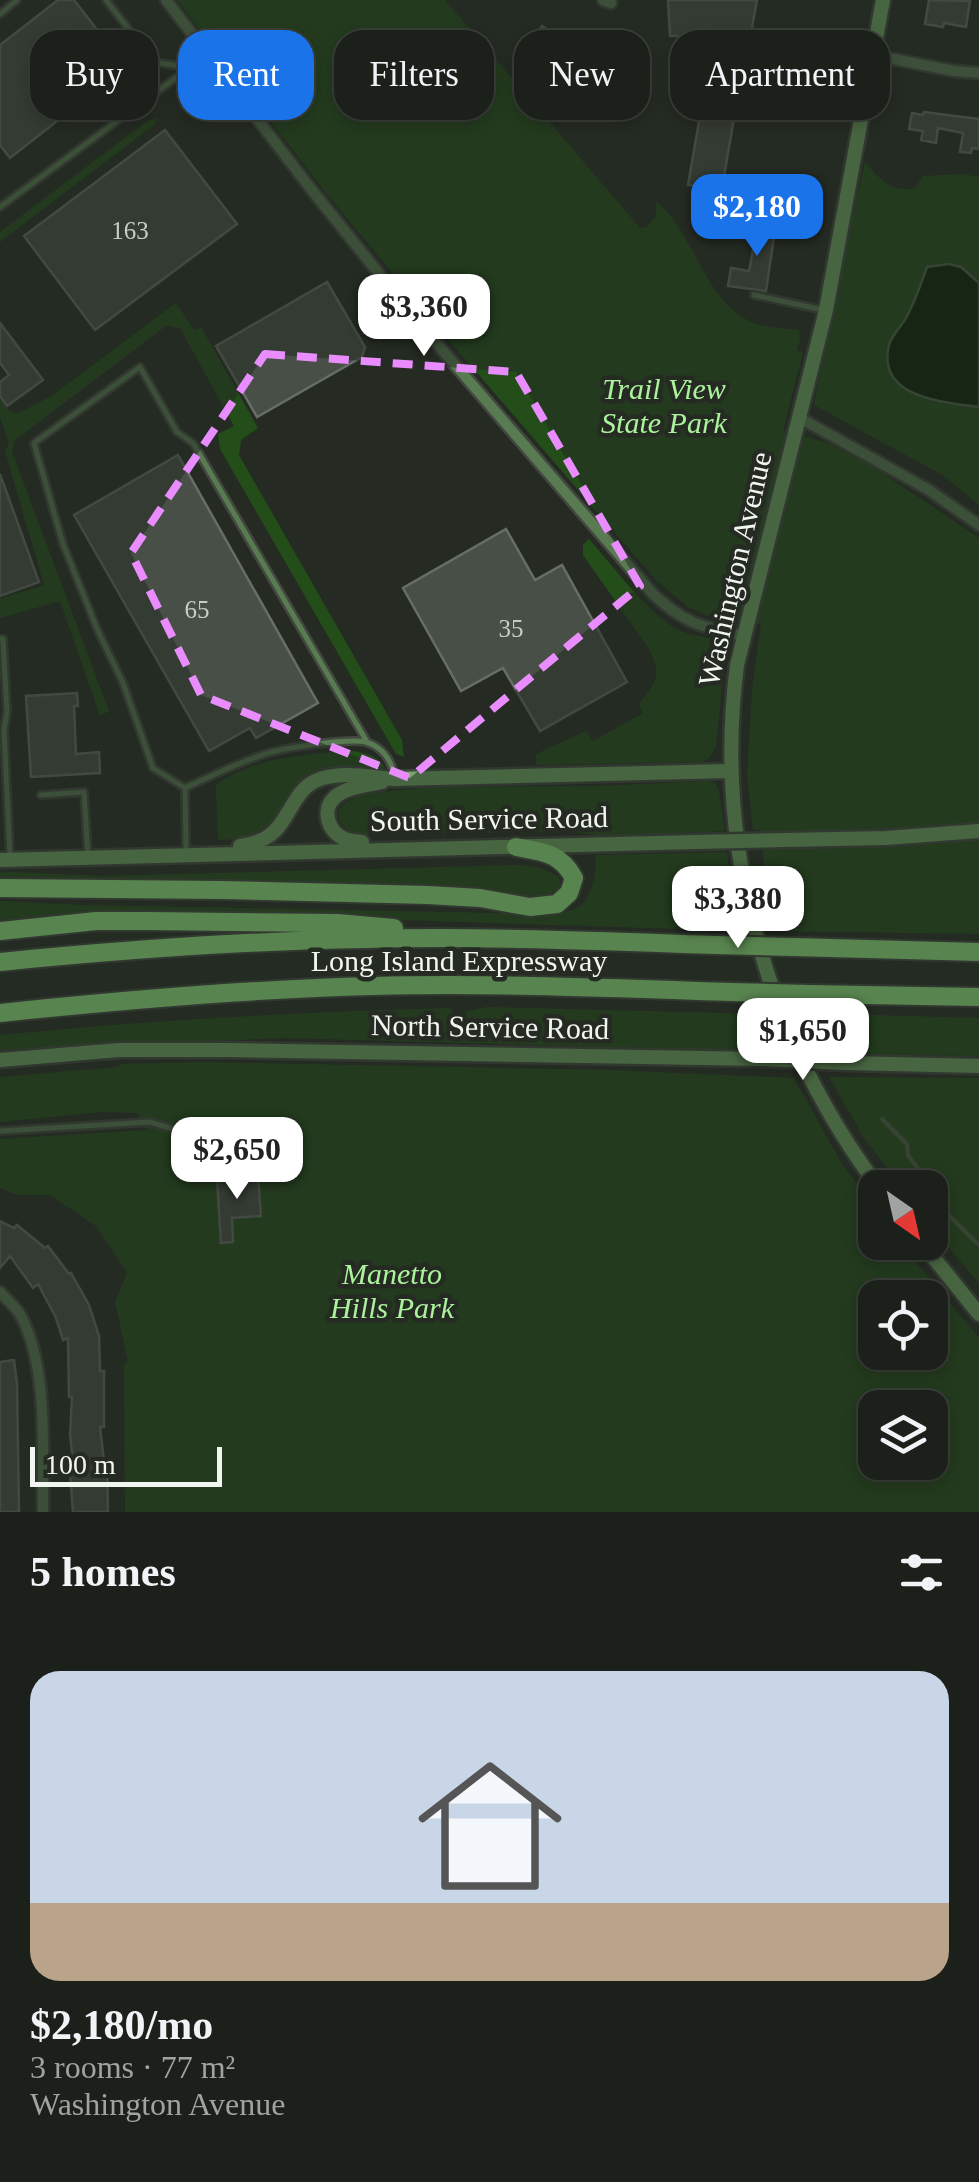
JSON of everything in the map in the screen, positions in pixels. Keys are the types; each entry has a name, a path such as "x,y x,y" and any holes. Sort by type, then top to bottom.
{"highway":[{"path":"0,888 428,895 480,898 530,907 556,904 570,893 574,878 558,858 516,846"},
{"path":"0,931 96,922 218,921 337,923 532,938"},
{"name":"Long Island Expressway","path":"0,962 220,944 365,938 532,938 979,952"},
{"name":"Long Island Expressway","path":"0,1013 225,991 375,986 528,985 979,998"}],"main road":[{"name":"Washington Avenue","path":"878,30 883,0"},
{"name":"Washington Avenue","path":"861,120 826,310 743,636 731,707 730,771 744,884 772,993 819,1094 866,1170"},
{"path":"216,853 267,838 280,826 303,791 317,780 347,775 394,779 730,771"},
{"path":"394,779 340,793 327,808 334,831 348,841 457,847"},
{"name":"South Service Road","path":"5,859 886,838 979,832"},
{"name":"North Service Road","path":"0,1060 156,1050 979,1066"},
{"path":"936,1260 979,1314"}],"street":[{"path":"166,0 189,30"},
{"path":"890,58 979,72"},
{"path":"260,120 413,316 652,594 690,623 743,636"},
{"path":"800,418 929,490 979,524"},
{"path":"0,1292 20,1313 36,1352 43,1512"}],"lane":[{"path":"0,14 17,0"},
{"path":"106,0 152,59 159,64 178,66"},
{"path":"0,207 178,75"},
{"path":"754,295 826,310"},
{"path":"185,788 154,768 123,683 63,544 34,443 140,367 177,432 193,443 367,742 386,754 394,779"},
{"path":"0,639 4,638 7,712 5,859"},
{"path":"185,788 268,752 367,742"},
{"path":"185,788 186,853"},
{"path":"41,795 84,792 88,856"},
{"path":"0,1131 150,1122 176,1130 199,1149 216,1154 270,1153"}],"highlighted area":[{"path":"265,354 516,372 640,586 410,778 201,695 131,553"}],"green space":[{"name":"Trail View State Park","path":"177,0 445,0 471,30 334,30 334,120 494,120 494,57 514,81 514,120 548,120 640,228 647,227 656,216 656,201 681,231 710,283 736,312 757,324 799,330 797,350 803,353 783,430 830,444 872,466 979,538 979,934 776,931 760,830 753,829 747,776 761,624 705,615 688,607 656,580 446,337 270,120 314,120 314,30 200,30"},
{"path":"156,120 0,242 0,232 146,122"},
{"path":"865,162 881,179 899,188 915,188 923,176 979,177 979,283 961,267 916,296 889,343 888,369 895,383 942,402 979,407 979,505 944,476 814,405"},
{"path":"176,303 194,330 201,327 258,428 241,440 239,455 402,740 404,757 396,754 220,449 218,434 234,426 180,328 167,325 14,441 12,452 109,711 100,716 60,601 0,618 0,599 44,585 5,451 9,444 0,417 0,399 17,414 53,395"},
{"path":"589,539 662,618 681,631 716,642 721,648 725,656 716,747 702,762 536,765 536,754 586,731 593,741 643,713 639,704 656,679 649,649 583,555 583,545"},
{"path":"346,750 374,757 385,770 311,775 296,788 270,828 254,836 218,840 216,785 262,763"},
{"path":"715,783 719,791 725,831 609,837 575,832 356,834 343,826 338,811 360,794 431,787"},
{"path":"727,852 742,931 187,913 0,924 0,901 554,914 583,903 594,876 595,855"},
{"path":"522,865 543,869 560,879 553,897 542,902 0,883 0,872 103,876"},
{"path":"487,1007 768,1014 781,1052 284,1038 0,1050 0,1035 56,1030 338,1012 451,1008 454,1014"},
{"path":"801,1015 979,1018 979,1056 818,1053"},
{"name":"Manetto Hills Park","path":"202,1062 794,1078 858,1186 858,1260 914,1260 931,1280 858,1280 858,1370 948,1370 948,1301 979,1338 979,1512 125,1512 124,1365 128,1361 115,1302 127,1273 96,1226 50,1195 17,1195 0,1188 0,1139 147,1130 138,1113 101,1112 0,1122 0,1077"},
{"path":"829,1077 979,1078 979,1283 948,1246 948,1170 889,1170 864,1138"}],"shaded area":[{"path":"927,267 961,267 979,283 979,407 916,394 902,387 888,363 890,342 909,312"}],"building":[{"path":"58,0 74,0 97,30 30,30 30,120 58,120 10,158 0,145 0,45"},
{"path":"668,0 757,0 752,30 670,30 670,36"},
{"path":"929,0 970,1 966,27 925,24"},
{"path":"912,113 979,119 979,149 960,152 963,133 938,128 936,143 921,140 923,131 909,129"},
{"path":"699,120 734,120 723,182 710,180 708,188 688,185"},
{"path":"165,130 237,224 95,330 24,236"},
{"path":"751,221 778,225 766,291 728,286 731,268 749,271 756,235 750,233"},
{"path":"327,282 365,347 362,357 257,417 216,346"},
{"path":"0,323 43,380 7,406 0,396 0,382 9,375 0,363"},
{"path":"178,455 318,703 256,738 250,728 209,751 74,515"},
{"path":"0,474 39,582 0,596"},
{"path":"506,529 535,580 562,565 627,682 540,731 503,668 461,691 403,588"},
{"path":"77,693 76,754 99,752 100,773 31,777 26,696"},
{"path":"258,1175 261,1216 232,1218 233,1242 221,1243 217,1178"},
{"path":"0,1221 14,1228 17,1225 45,1248 48,1246 71,1273 89,1305 99,1336 100,1371 104,1371 104,1427 100,1427 104,1461 107,1460 108,1512 73,1512 68,1338 63,1340 38,1284 33,1288 10,1256 0,1268"},
{"path":"14,1360 19,1512 0,1512 0,1362"}],"waterway":[{"path":"882,1119 907,1144 908,1155 919,1170"},
{"path":"948,1215 979,1245"}]}
